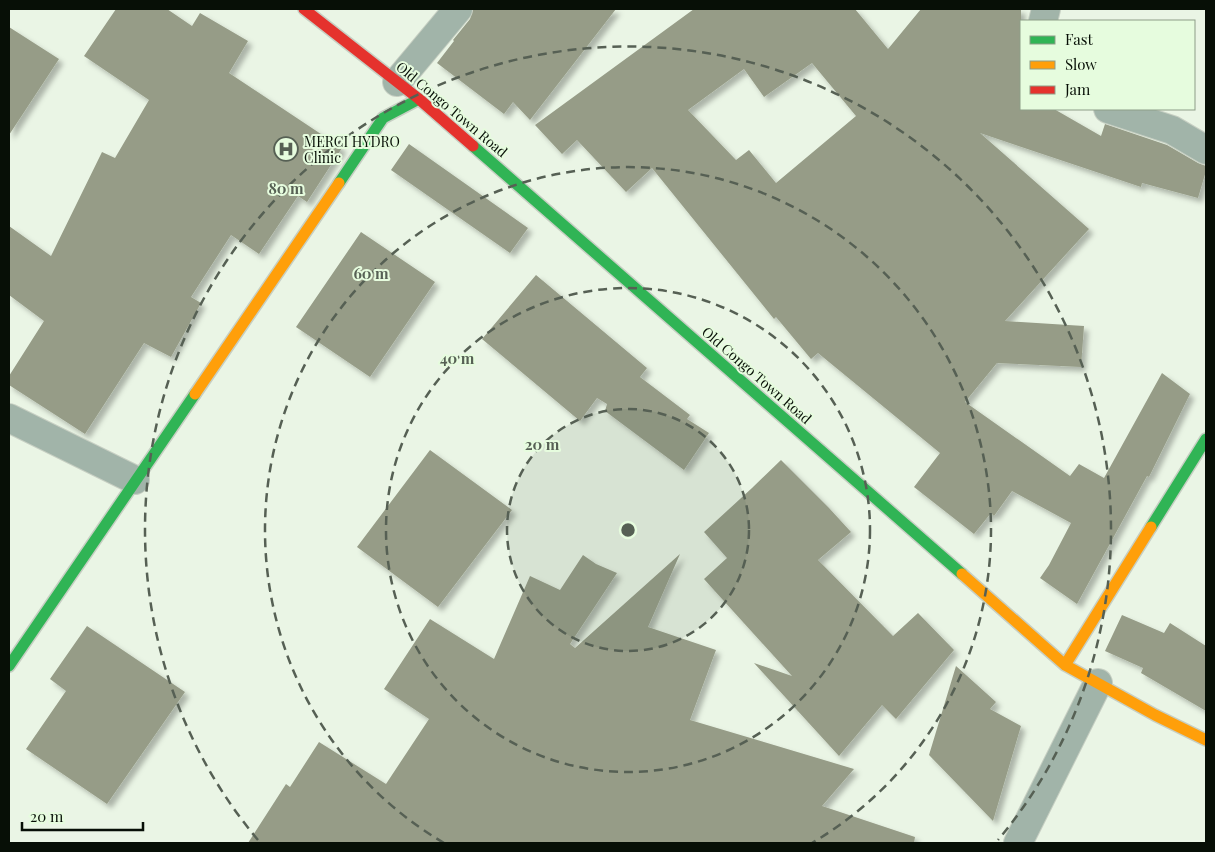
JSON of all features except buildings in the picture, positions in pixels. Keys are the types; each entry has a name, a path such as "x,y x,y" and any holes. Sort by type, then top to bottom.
{"street":[{"name":"Old Congo Town Road","path":"304,9 419,100 1065,665 1155,715 1206,740"},
{"path":"397,82 458,9"},
{"path":"9,666 383,118 419,100"},
{"path":"1111,110 1172,130 1206,150"},
{"path":"9,418 135,480"},
{"path":"1065,665 1206,439"},
{"path":"1018,843 1098,683"}],"traffic: fast":[{"path":"339,183 383,118 419,99"},
{"path":"473,146 962,574"},
{"path":"9,666 195,394"},
{"path":"1151,527 1206,439"}],"traffic: slow":[{"path":"195,394 339,183"},
{"path":"1065,665 1151,527"},
{"path":"962,574 1065,665 1155,715 1206,740"}],"traffic: jam":[{"path":"304,9 419,99 473,146"}],"place":[{"name":"MERCI HYDRO Clinic","path":"286,149"}]}
